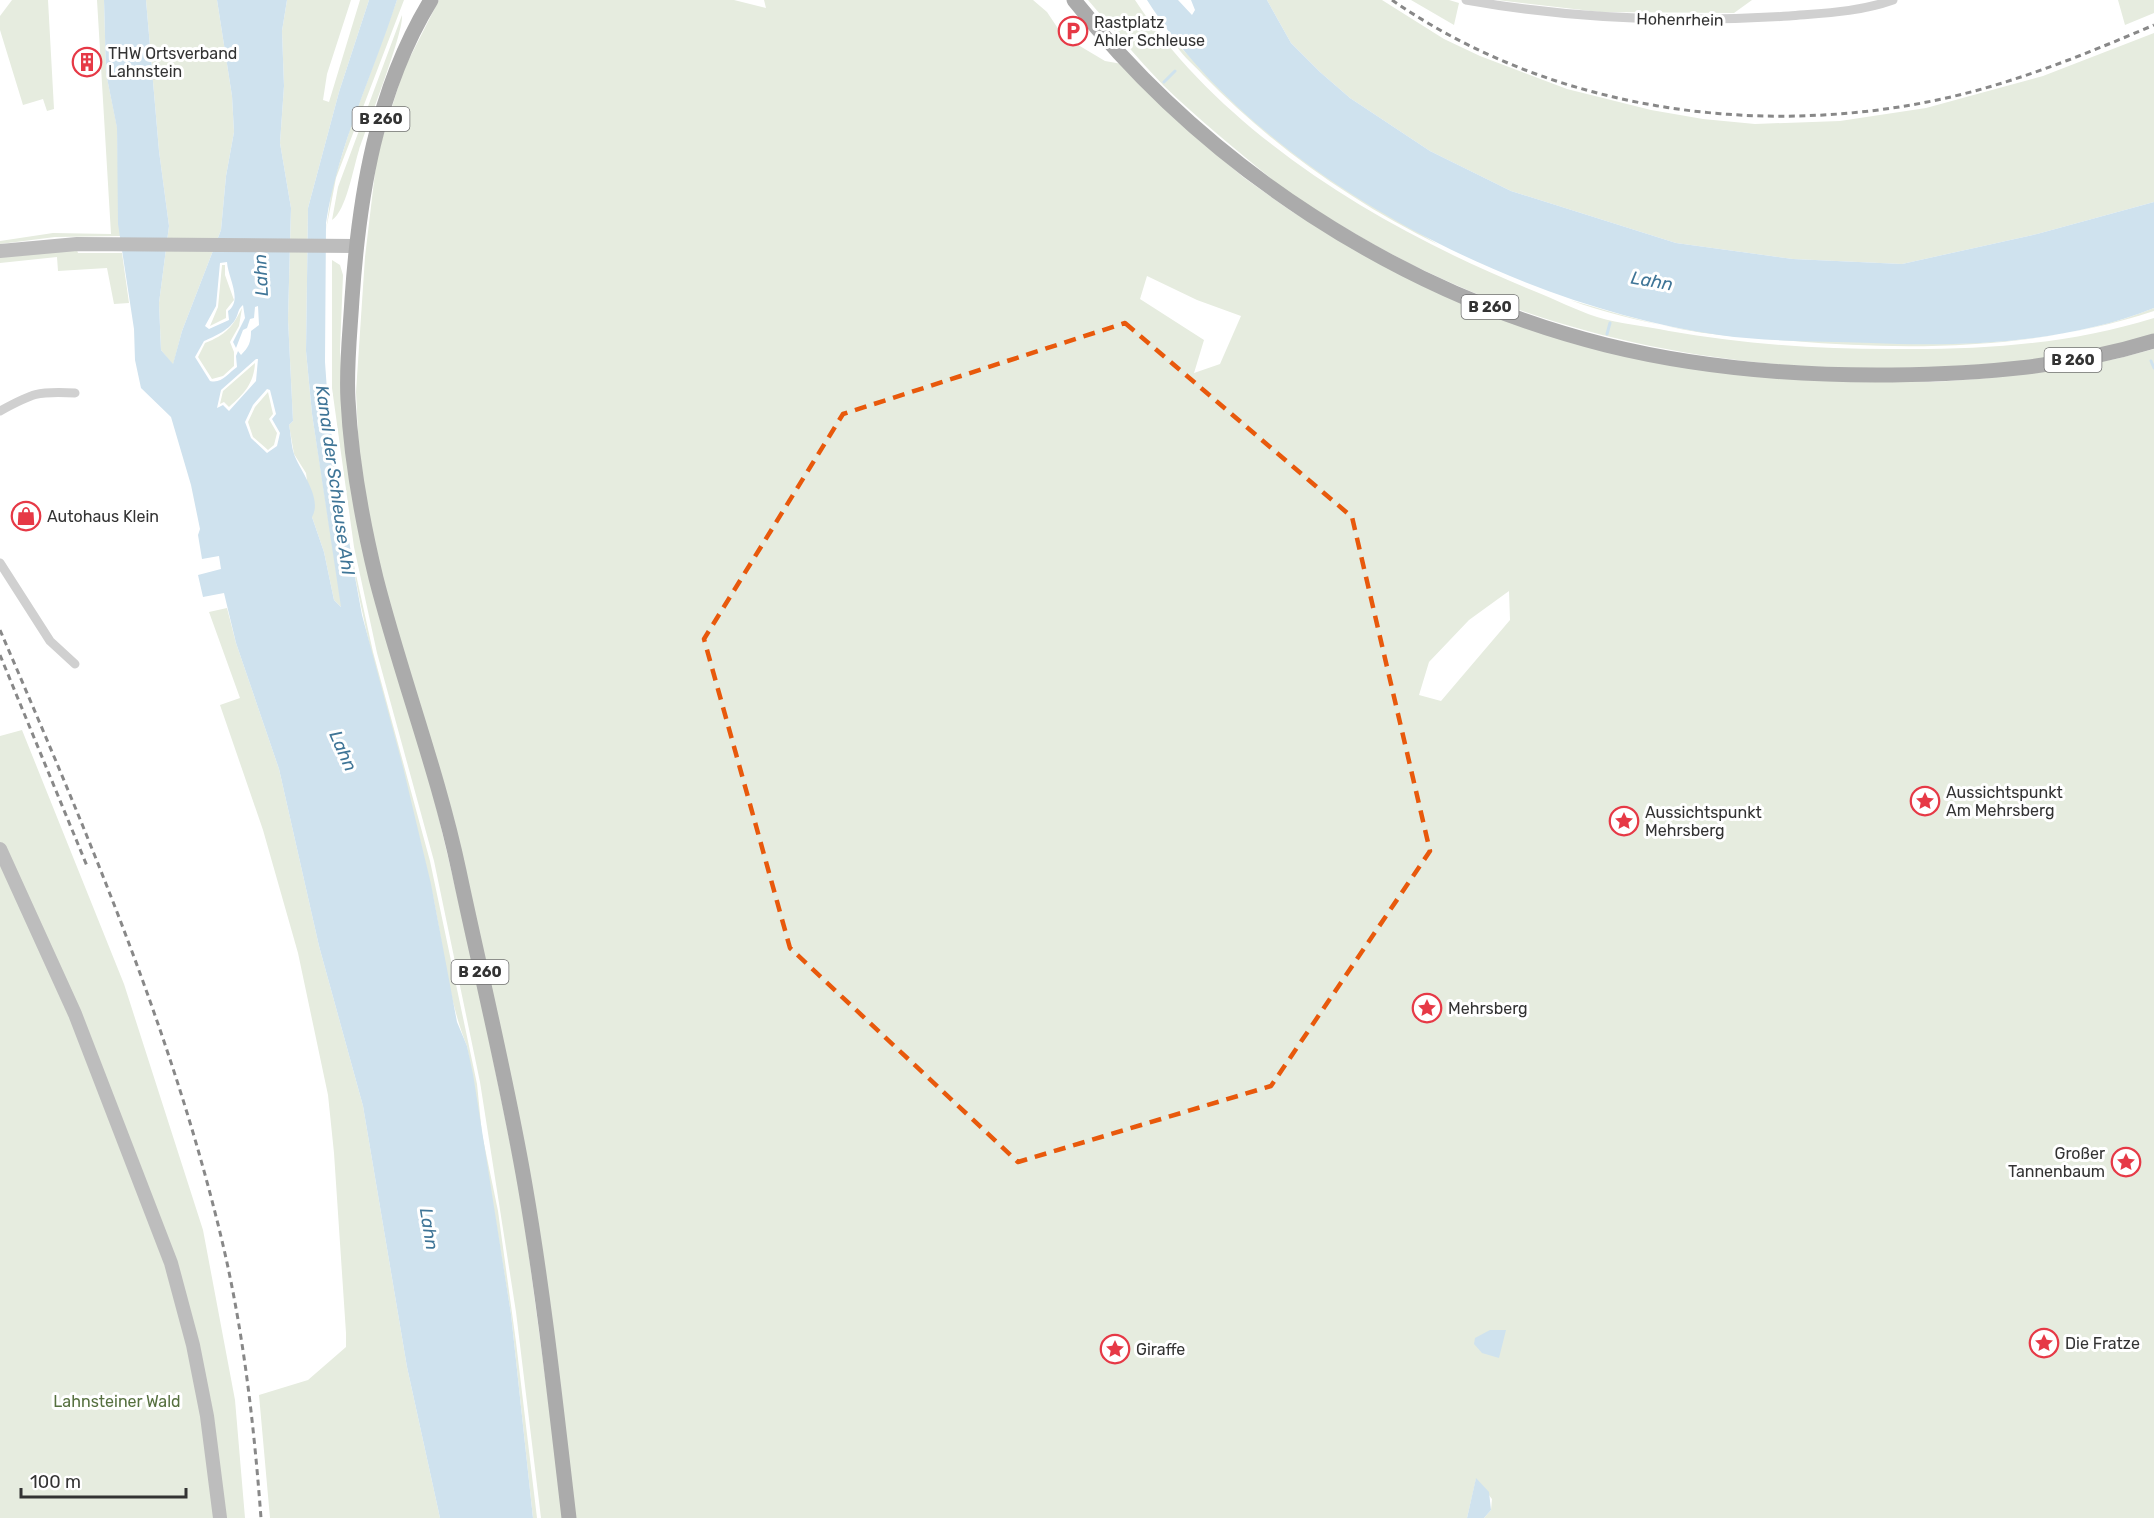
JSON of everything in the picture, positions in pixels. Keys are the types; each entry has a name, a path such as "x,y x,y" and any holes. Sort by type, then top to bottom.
{"main road":[{"name":"B 260","path":"431,0 402,56 380,123 350,246 348,396 357,482 376,579 451,832 524,1181 569,1518"},
{"name":"B 260","path":"1074,0 1167,101 1210,140 1267,184 1320,220 1383,257 1487,306 1545,327 1606,345 1668,358 1813,374 1935,374 1990,371 2097,356 2154,341"}],"street":[{"name":"Hohenrhein","path":"1466,0 1600,17 1735,20 1850,11 1893,0"},
{"path":"0,251 77,244 350,246"},
{"path":"0,411 30,394 42,391 75,393"},
{"path":"0,562 50,641 75,664"},
{"path":"0,849 75,1014 171,1263 193,1345 207,1416 220,1518"}],"highlighted area":[{"path":"1125,323 1352,517 1430,851 1271,1086 1018,1162 790,948 704,639 843,414"}],"green space":[{"path":"12,0 48,0 54,109 47,111 43,99 23,105 0,30 0,16"},
{"path":"97,0 104,0 106,73 117,127 120,236 55,237 0,244 0,241 53,233 111,234"},
{"path":"146,0 217,0 232,96 234,132 226,176 221,230 182,331 173,365 161,350 159,303 169,226 159,151"},
{"path":"287,0 351,0 327,74 323,100 329,102 360,0 369,0 339,92 308,208 306,351 312,414 342,608 334,600 324,552 312,517 306,473 294,454 289,425 293,421 288,319 291,208 280,143 284,86 282,31"},
{"path":"397,0 404,0 336,178 326,230 332,187 351,126"},
{"path":"439,0 734,0 766,8 764,0 1033,0 1047,12 1063,36 1105,61 1122,64 1183,125 1243,177 1291,211 1386,267 1534,329 1844,381 1935,382 1990,378 2116,359 2154,349 2154,1518 1484,1518 1491,1510 1492,1499 1476,1479 1467,1518 573,1518 538,1238 371,531 359,453 356,392 365,257 377,156 403,71","holes":["1147,276 1197,300 1241,316 1220,364 1194,373 1204,340 1140,299","1509,591 1510,620 1441,701 1419,695 1429,662 1469,620"]},
{"path":"1088,0 1135,0 1172,49 1214,95 1262,136 1313,174 1366,209 1478,267 1597,317 1696,336 1779,345 1835,348 1957,348 2024,344 2089,334 2154,318 2154,334 2059,356 1993,364 1895,368 1825,367 1755,362 1686,353 1618,339 1551,320 1485,297 1421,269 1359,236 1294,196 1218,135 1163,85"},
{"path":"1267,0 1382,0 1444,39 1480,56 1567,89 1651,110 1703,119 1755,124 1840,121 1926,108 2043,76 2154,33 2154,202 2037,234 1902,264 1793,259 1676,243 1511,191 1430,151 1350,98 1320,72 1291,43"},
{"path":"1411,0 1449,0 1459,3 1454,25"},
{"path":"1497,0 1752,0 1734,13 1600,12"},
{"path":"2118,0 2154,0 2154,13 2125,25"},
{"path":"402,15 397,40 359,150 345,199 332,220 338,187"},
{"path":"1174,41 1264,129 1316,169 1439,245 1344,191 1285,148 1229,101 1179,50"},
{"path":"77,250 78,253 122,253 129,303 114,304 107,268 58,271 57,257 0,263 0,257"},
{"path":"332,260 340,265 343,275 340,350 344,419 457,882 521,1197 564,1518 541,1518 516,1312 480,1082 434,861 377,653 354,547 332,388"},
{"path":"222,265 225,265 225,275 234,300 226,310 226,318 210,326 218,307"},
{"path":"1570,300 1626,316 1661,325 1624,317"},
{"path":"242,308 239,326 230,342 234,352 234,366 223,376 212,379 198,357 205,343 228,329"},
{"path":"2154,308 2154,311 2110,324 2078,330 2114,322"},
{"path":"1661,325 1708,333 1754,338 1702,333"},
{"path":"1754,338 1947,344 2032,338 1975,344 1884,346"},
{"path":"255,363 253,376 244,393 229,407 224,402 220,404 223,391"},
{"path":"268,392 273,414 269,419 277,433 274,445 268,450 253,437 248,422 255,407"},
{"path":"350,547 373,652 430,861 477,1084 482,1134 498,1211 537,1518 533,1518 511,1314 467,1046 449,986 430,883 367,632"},
{"path":"227,608 236,643 279,769 319,946 363,1106 407,1367 440,1518 270,1518 259,1395 308,1380 346,1347 346,1333 328,1095 298,953 263,830 220,705 240,698 209,612"},
{"name":"Lahnsteiner Wald","path":"22,730 124,984 203,1230 235,1400 245,1518 0,1518 0,736"}],"water":[{"path":"104,0 146,0 159,151 169,226 159,303 161,350 173,364 182,331 221,230 226,176 234,132 232,96 217,0 287,0 282,31 284,86 280,143 291,208 288,319 293,421 289,425 294,454 313,493 315,510 312,517 324,552 334,600 341,607 312,414 306,351 308,208 339,92 369,0 397,0 347,138 326,223 325,362 329,419 362,615 403,767 431,884 457,1022 467,1046 473,1074 511,1314 533,1518 440,1518 407,1367 363,1106 319,946 279,769 236,643 224,593 203,597 198,575 221,569 219,556 202,559 198,535 200,529 191,485 171,417 141,388 135,360 134,329 118,224 117,128 106,73","holes":["227,262 235,295 228,311 229,320 209,329 205,326 216,306 220,263","243,305 245,318 233,342 236,348 243,330 247,328 250,319 254,318 255,307 258,306 259,325 251,331 250,341 241,355 238,351 237,367 218,381 210,381 195,357 204,341 230,326","256,359 258,359 256,381 229,411 223,405 217,408 221,390","267,389 270,390 276,414 272,419 280,433 277,446 267,453 251,438 245,422 253,405"]},
{"name":"Lahn","path":"1147,0 1178,0 1192,15 1195,10 1191,0 1267,0 1291,43 1320,72 1350,98 1430,151 1511,191 1676,243 1793,259 1902,264 2037,234 2154,202 2154,308 2121,320 2051,336 1978,343 1906,344 1776,340 1719,335 1641,319 1559,295 1478,262 1398,222 1323,175 1254,122 1195,63"},
{"path":"1490,1330 1506,1330 1499,1358 1482,1353 1474,1344 1475,1338"},
{"path":"1476,1478 1489,1492 1491,1510 1484,1518 1467,1518"}],"waterway":[{"path":"1164,82 1175,71"},
{"path":"1607,334 1610,323"},
{"path":"2151,361 2154,368"}],"railway":[{"path":"1392,0 1451,36 1514,66 1579,88 1647,104 1716,113 1785,116 1854,113 1952,97 2040,70 2154,25"},
{"path":"0,630 125,933 153,1010 203,1166 237,1313 251,1415 261,1518"},
{"path":"0,655 87,866"}],"place":[{"name":"Rastplatz Ahler Schleuse","path":"1073,31"},
{"name":"THW Ortsverband Lahnstein","path":"87,62"},
{"name":"Autohaus Klein","path":"26,516"},
{"name":"Aussichtspunkt Am Mehrsberg","path":"1925,801"},
{"name":"Aussichtspunkt Mehrsberg","path":"1624,821"},
{"name":"Mehrsberg","path":"1427,1008"},
{"name":"Großer Tannenbaum","path":"2126,1162"},
{"name":"Die Fratze","path":"2044,1343"},
{"name":"Giraffe","path":"1115,1349"}],"water label":[{"name":"Kanal der Schleuse Ahl","path":"335,480"}]}
